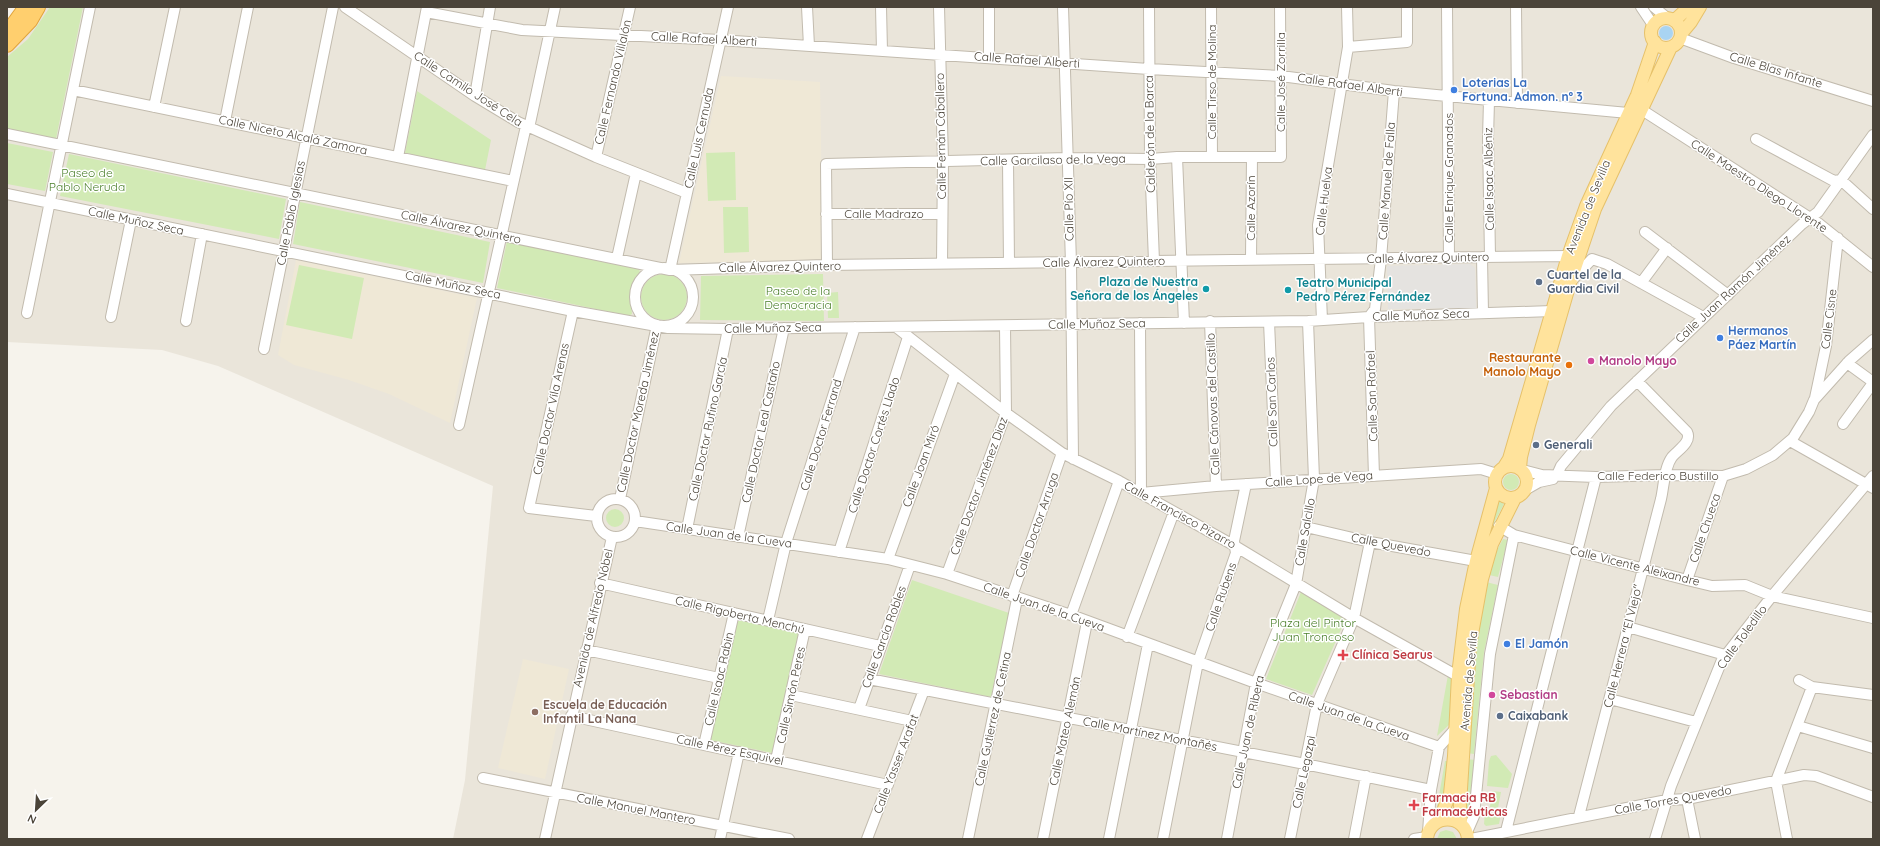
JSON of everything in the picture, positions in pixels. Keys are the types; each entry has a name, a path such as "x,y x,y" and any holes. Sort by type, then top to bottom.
{"highway":[{"path":"7,33 26,7"},
{"path":"7,45 30,21 38,7"}],"main road":[{"path":"1689,7 1670,19 1658,20 1653,25 1651,34 1655,42 1662,47 1671,47 1676,44 1700,7"},
{"path":"1670,19 1680,26 1681,36"},
{"name":"Avenida de Sevilla","path":"1500,471 1509,459 1568,256 1586,206 1647,69 1655,42"},
{"name":"Avenida de Sevilla","path":"1521,469 1521,456 1528,425 1570,284 1595,209 1671,47"},
{"path":"1512,466 1521,469 1527,479 1525,490 1520,496 1515,498 1504,496 1496,488 1495,479 1500,471 1512,466"},
{"name":"Avenida de Sevilla","path":"1427,836 1432,825 1439,820 1450,794 1456,728 1458,675 1466,609 1476,560 1496,488"},
{"name":"Avenida de Sevilla","path":"1466,834 1460,804 1470,645 1482,579 1492,544 1515,498"},
{"path":"1439,820 1451,819 1466,834"}],"street":[{"path":"27,313 90,7"},
{"path":"154,107 175,7"},
{"path":"225,121 248,7"},
{"name":"Calle Pablo Iglesias","path":"264,349 333,7"},
{"name":"Calle Camilo José Cela","path":"345,7 475,96 528,127 596,157 687,193"},
{"path":"475,96 490,7"},
{"path":"459,425 513,181 528,127 555,7"},
{"name":"Calle Fernando Villalón","path":"596,157 630,7"},
{"name":"Calle Luis Cernuda","path":"670,270 728,7"},
{"path":"807,7 809,46"},
{"path":"881,7 882,51"},
{"name":"Calle Fernán Caballero","path":"939,7 943,161 942,264"},
{"path":"989,7 989,58"},
{"name":"Calle Pío XII","path":"1063,7 1071,263 1073,459"},
{"name":"Calderón de la Barca","path":"1149,7 1150,159 1154,261"},
{"name":"Calle Tirso de Molina","path":"1211,7 1212,157"},
{"name":"Calle José Zorrilla","path":"1280,7 1281,157"},
{"name":"Calle Huelva","path":"1322,320 1318,225 1348,47 1347,7"},
{"path":"1348,47 1407,42 1407,7"},
{"name":"Calle Enrique Granados","path":"1446,7 1449,258"},
{"path":"1516,7 1517,103"},
{"path":"1641,7 1653,25"},
{"path":"1654,7 1670,19"},
{"path":"398,157 427,10"},
{"name":"Calle Rafael Alberti","path":"427,10 522,30 720,40 1065,62 1149,69 1280,76 1394,92 1628,113"},
{"name":"Calle Blas Infante","path":"1681,36 1734,58 1873,101"},
{"name":"Calle Niceto Alcalá Zamora","path":"73,90 513,181"},
{"name":"Calle Manuel de Falla","path":"1369,317 1375,309 1381,259 1394,92"},
{"name":"Calle Isaac Albéniz","path":"1483,313 1490,101"},
{"name":"Calle Maestro Diego Llorente","path":"1642,110 1810,218 1838,238 1873,267"},
{"name":"Calle Álvarez Quintero","path":"7,134 670,270 827,265 1568,256"},
{"name":"Calle Juan Ramón Jiménez","path":"1560,475 1561,466 1611,406 1802,224 1818,212 1873,135"},
{"path":"1756,139 1834,181 1841,180 1873,209"},
{"path":"1177,157 1184,323"},
{"name":"Calle Garcilaso de la Vega","path":"826,214 826,164 1068,158 1150,159 1177,157 1281,157"},
{"name":"Calle Azorín","path":"1251,259 1252,157"},
{"path":"1008,160 1009,263"},
{"path":"617,258 636,173"},
{"name":"Calle Muñoz Seca","path":"7,194 284,250 572,311 668,328 728,329 1005,326 1184,323 1210,321 1269,322 1552,311"},
{"path":"826,214 827,265"},
{"name":"Calle Madrazo","path":"826,214 942,214"},
{"path":"111,317 131,220"},
{"path":"1645,232 1728,295"},
{"path":"186,321 202,234"},
{"name":"Calle Cisne","path":"1814,400 1826,346 1838,238"},
{"path":"1641,283 1667,248"},
{"path":"1568,256 1573,261 1570,284"},
{"path":"1570,284 1592,260 1607,264 1703,317"},
{"path":"659,269 670,270 678,272 688,282 692,295 691,305 684,317 676,323 667,326 657,325 649,322 640,313 635,300 638,283 647,274 659,269"},
{"name":"Calle Doctor Vila Arenas","path":"572,311 529,508 596,516"},
{"name":"Calle San Rafael","path":"1369,317 1374,476"},
{"name":"Calle Cánovas del Castillo","path":"1210,321 1216,486"},
{"name":"Calle Salcillo","path":"1296,584 1314,479 1308,321"},
{"name":"Calle San Carlos","path":"1269,322 1276,482"},
{"path":"1140,323 1141,493"},
{"name":"Calle Doctor Moreda Jiménez","path":"620,499 657,325"},
{"name":"Calle Doctor Jiménez Diaz","path":"947,574 1006,413 1005,326"},
{"name":"Calle Doctor Ferrand","path":"768,620 786,543 854,327"},
{"name":"Calle Francisco Pizarro","path":"896,327 1006,413 1062,453 1119,481 1236,546 1296,584 1433,664 1458,675"},
{"name":"Calle Doctor Leal Castaño","path":"738,537 784,328"},
{"name":"Calle Doctor Rufino García","path":"687,529 728,329"},
{"name":"Calle Doctor Cortés Llado","path":"839,552 908,337"},
{"path":"1814,400 1847,363 1873,340"},
{"path":"1843,424 1873,382 1847,363"},
{"name":"Calle Joan Miró","path":"888,559 955,374"},
{"name":"Calle Herrera \"El Viejo\"","path":"1579,816 1610,699 1669,462 1688,440 1689,434 1636,381"},
{"name":"Calle Federico Bustillo","path":"1521,469 1542,475 1596,477 1666,475 1723,476 1746,469 1768,459 1790,441 1803,422 1814,400"},
{"path":"1790,441 1871,483"},
{"name":"Calle Doctor Arruga","path":"1014,597 1062,453"},
{"name":"Calle Lope de Vega","path":"1141,493 1314,479 1481,469 1500,471"},
{"name":"Calle Federico Bustillo","path":"1525,490 1541,481 1560,475"},
{"name":"Calle Chueca","path":"1687,580 1723,476"},
{"path":"1506,831 1596,477"},
{"path":"1070,615 1119,481"},
{"name":"Calle Toledillo","path":"1655,839 1667,800 1696,722 1719,666 1725,656 1772,596 1871,483"},
{"name":"Calle Rubens","path":"1163,839 1198,662 1236,553 1234,540 1246,484"},
{"path":"620,499 630,505 634,510 635,521 629,532 624,536 612,537 606,535 598,527 596,516 598,510 607,501 620,499"},
{"path":"1127,636 1174,512"},
{"name":"Calle Juan de la Cueva","path":"635,521 888,559 947,574 1070,615 1256,683 1439,747"},
{"name":"Calle Vicente Aleixandre","path":"1500,526 1514,535 1687,580 1712,586 1745,585 1772,596 1873,618"},
{"name":"Calle Quevedo","path":"1306,527 1370,542 1476,560"},
{"name":"Avenida de Sevilla","path":"1466,834 1474,816 1490,654 1514,535"},
{"name":"Avenida de Alfredo Nóbel","path":"545,839 600,583 612,537"},
{"name":"Calle Legazpi","path":"1290,839 1317,704 1354,618 1370,542"},
{"name":"Calle García Robles","path":"858,709 910,565"},
{"name":"Calle Rigoberta Menchú","path":"600,583 880,646"},
{"name":"Calle Juan de Ribera","path":"1227,839 1256,683 1296,584"},
{"name":"Calle Gutierrez de Cetina","path":"968,839 996,704 1014,597"},
{"name":"Calle Isaac Rabin","path":"704,745 734,613"},
{"name":"Calle Mateo Alemán","path":"1043,839 1087,622"},
{"path":"1628,627 1725,656"},
{"name":"Calle Simón Peres","path":"776,760 805,629"},
{"path":"1109,839 1148,644"},
{"path":"586,650 719,678"},
{"path":"1458,675 1463,679 1467,692"},
{"name":"Calle Martínez Montañés","path":"869,679 1431,790"},
{"path":"1799,680 1812,687 1873,695"},
{"path":"1787,839 1776,781 1812,687"},
{"name":"Calle Yasser Arafat","path":"867,839 924,690"},
{"path":"791,694 912,722"},
{"path":"1610,699 1696,722"},
{"name":"Calle Pérez Esquivel","path":"572,716 888,785"},
{"path":"1798,726 1873,748"},
{"name":"Avenida de Sevilla","path":"1439,747 1456,728"},
{"path":"1414,839 1427,836 1431,790 1439,747"},
{"path":"720,839 739,752"},
{"name":"Calle Torres Quevedo","path":"1466,834 1506,831 1579,816 1667,800 1687,799 1810,775 1873,797"},
{"path":"1354,839 1366,776"},
{"name":"Calle Manuel Mantero","path":"483,778 789,839"},
{"path":"1687,799 1695,839"}],"shaded area":[{"path":"45,7 1873,7 1873,839 453,839 465,780 493,486 218,366 162,350 7,342 7,55 33,26"},
{"path":"721,76 820,82 823,261 679,263"},
{"path":"296,260 477,298 450,423 389,394 349,380 294,365 278,355"},
{"path":"1470,264 1475,268 1476,308 1388,309 1387,266"},
{"name":"Escuela de Educación Infantil La Nana","path":"523,659 569,669 545,779 498,768"}],"green space":[{"path":"50,7 83,7 56,139 7,130 7,57 28,39"},
{"path":"417,91 491,140 485,170 405,153"},
{"name":"Paseo de Pablo Neruda","path":"7,143 53,152 45,191 7,184"},
{"path":"735,152 736,200 708,201 706,153"},
{"name":"Paseo de Pablo Neruda","path":"69,154 286,199 279,239 60,196"},
{"path":"300,202 490,242 483,283 293,244"},
{"path":"723,207 748,207 749,252 724,253"},
{"path":"507,241 639,268 640,273 632,285 630,293 632,314 628,316 497,288"},
{"path":"299,265 364,278 352,339 286,325"},
{"path":"664,274 677,278 683,284 687,297 683,310 677,316 664,320 651,316 645,310 641,297 645,284 651,278"},
{"name":"Paseo de la Democracia","path":"823,274 824,321 700,320 701,276"},
{"path":"838,292 839,318 828,318 827,293"},
{"path":"1508,474 1514,474 1519,479 1517,488 1514,490 1508,490 1503,485 1503,479"},
{"path":"1498,501 1504,504 1493,525 1479,575"},
{"path":"615,509 621,512 624,518 621,524 615,527 609,524 606,518 609,512"},
{"path":"1503,539 1508,540 1498,577 1489,575 1496,552"},
{"path":"912,580 1009,613 991,697 879,674"},
{"path":"1486,582 1498,585 1484,652 1474,754 1467,753 1475,637"},
{"name":"Plaza del Pintor Juan Troncoso","path":"1301,592 1346,618 1312,695 1266,679"},
{"path":"738,618 799,632 772,753 710,740"},
{"path":"1448,675 1453,679 1451,723 1437,736"},
{"path":"1496,755 1512,774 1508,788 1487,786 1489,761 1491,756"},
{"path":"1467,759 1475,760 1468,818 1466,818 1465,807"},
{"path":"1445,761 1449,761 1444,795 1436,813"},
{"path":"1492,791 1501,792 1498,808 1490,807"},
{"path":"1485,812 1501,814 1499,824 1486,826 1484,824"},
{"path":"1446,830 1453,832 1457,839 1437,839 1440,832"}],"water":[{"path":"1663,26 1669,26 1673,30 1673,36 1669,40 1663,40 1659,36 1659,30"}],"place":[{"name":"Loterias La Fortuna. Admon. nº 3","path":"1454,90"},
{"name":"Cuartel de la Guardia Civil","path":"1539,282"},
{"name":"Plaza de Nuestra Señora de los Ángeles","path":"1206,289"},
{"name":"Teatro Municipal Pedro Pérez Fernández","path":"1288,290"},
{"name":"Hermanos Páez Martín","path":"1720,338"},
{"name":"Manolo Mayo","path":"1591,361"},
{"name":"Restaurante Manolo Mayo","path":"1569,365"},
{"name":"Generali","path":"1536,445"},
{"name":"El Jamón","path":"1507,644"},
{"name":"Clínica Searus","path":"1343,655"},
{"name":"Sebastian","path":"1492,695"},
{"name":"Escuela de Educación Infantil La Nana","path":"535,712"},
{"name":"Caixabank","path":"1500,716"},
{"name":"Farmacia RB Farmacéuticas","path":"1414,805"}]}
